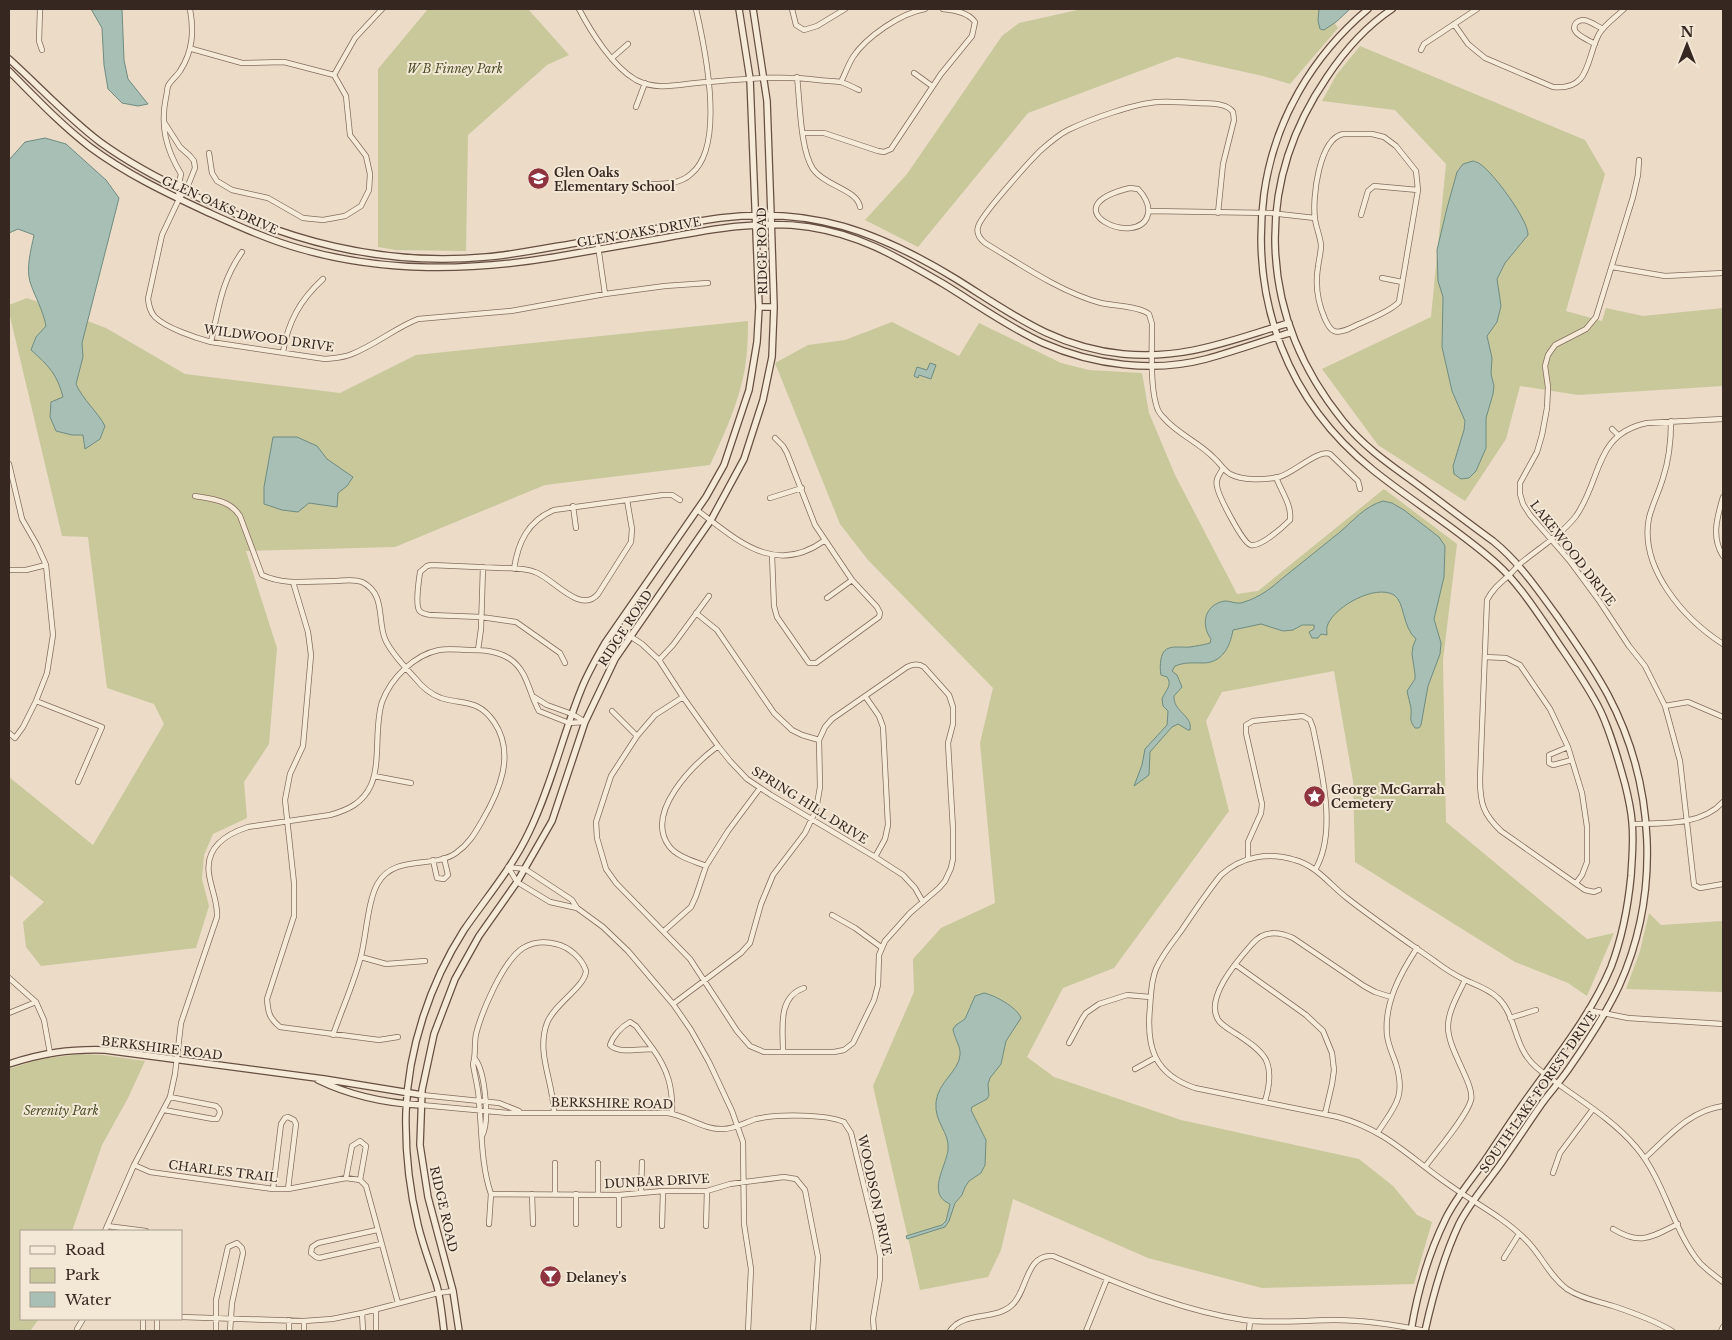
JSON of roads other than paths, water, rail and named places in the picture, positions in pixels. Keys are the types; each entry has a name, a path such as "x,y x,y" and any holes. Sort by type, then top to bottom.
{"main road":[{"name":"RIDGE ROAD","path":"444,1331 438,1293 418,1225 408,1171 406,1140 407,1104 412,1065 421,1027 449,956 508,867 535,820 572,714 591,668 616,627 714,485 724,465 746,403 757,342 758,307 750,79 739,9"},
{"name":"RIDGE ROAD","path":"459,1331 453,1290 428,1198 420,1145 422,1095 434,1034 455,979 479,936 525,869 552,821 585,722 610,667 711,520 744,459 763,400 772,357 774,307 767,101 753,9"},
{"name":"SOUTH LAKE FOREST DRIVE","path":"1368,9 1340,33 1308,74 1294,99 1272,156 1262,213 1262,260 1274,327 1282,349 1307,397 1338,438 1371,468 1468,540 1509,576 1531,604 1570,660 1598,706 1620,764 1633,824 1632,862 1626,912 1612,964 1588,1010 1561,1052 1445,1219 1418,1296 1411,1330"},
{"name":"SOUTH LAKE FOREST DRIVE","path":"1392,9 1356,38 1340,58 1314,97 1288,155 1275,214 1274,231 1282,296 1289,323 1307,368 1318,387 1353,433 1378,456 1493,541 1518,565 1585,657 1600,680 1617,713 1638,772 1646,824 1647,860 1640,917 1618,988 1594,1031 1459,1225 1447,1254 1425,1331"},
{"name":"GLEN OAKS DRIVE","path":"9,59 66,113 99,141 130,163 213,205 288,235 338,248 383,256 429,259 487,257 711,220 756,214 771,215 803,218 844,226 881,238 953,278 1039,331 1079,346 1105,352 1152,355 1195,351 1289,323"},
{"name":"GLEN OAKS DRIVE","path":"9,71 59,121 92,148 143,181 240,227 286,244 345,259 390,266 471,267 512,264 720,228 771,224 812,228 847,236 899,257 1043,343 1097,361 1152,366 1203,360 1292,332"},
{"path":"899,257 902,250"},
{"path":"758,307 774,307"},
{"name":"BERKSHIRE ROAD","path":"9,1064 50,1052 105,1050 313,1078 422,1095"},
{"name":"BERKSHIRE ROAD","path":"313,1078 343,1092 367,1099 421,1105"}],"street":[{"path":"40,9 39,41 42,50"},
{"path":"179,199 178,188 181,174 170,156 164,133 164,108 168,86 181,70 192,49 193,23 190,9"},
{"path":"334,75 355,38 382,9"},
{"path":"579,9 590,29 612,58 631,76 645,83 656,86 672,86 709,81 797,77 841,82 859,90"},
{"path":"651,184 674,183 684,179 701,162 709,141 709,81 696,9"},
{"path":"792,9 794,21 798,27 804,30 845,9"},
{"path":"841,82 854,56 869,40 907,15 925,9"},
{"path":"803,133 824,133 878,151 888,151 932,86 972,36 975,22 970,16 943,9"},
{"path":"1420,50 1424,44 1477,9"},
{"path":"1454,24 1468,44 1485,58 1553,88 1561,88 1572,86 1584,75 1602,29 1624,9"},
{"path":"1595,44 1578,34 1575,30 1575,24 1584,20 1602,29"},
{"path":"612,58 628,44"},
{"path":"192,49 242,64 284,62 334,75 346,96 350,135 366,156 370,174 369,190 361,206 345,216 323,220 302,218 268,198 232,190 217,180 212,173 209,153"},
{"path":"914,73 932,86"},
{"path":"797,77 808,159 814,171 826,182 853,195 859,201 860,207"},
{"path":"636,107 645,83"},
{"path":"1218,213 1223,164 1234,120 1233,112 1229,107 1217,104 1160,102 1132,107 1081,125 1062,134 1044,147 984,216 978,226 978,236 985,243 1064,289 1090,300 1145,311 1149,314 1152,324 1152,366 1155,403 1163,418 1206,450 1231,474 1238,477 1262,479 1276,477 1292,472 1317,455 1326,452 1358,481 1360,489"},
{"path":"164,122 180,147 194,161 195,168 185,191 179,199"},
{"path":"1340,134 1372,134 1387,139 1396,146 1416,171 1418,190 1400,299 1397,305 1350,328 1338,332 1331,330 1325,320 1318,296 1317,278 1321,245 1315,218 1315,194 1322,163 1329,144 1340,134"},
{"name":"LAKEWOOD DRIVE","path":"1639,160 1633,197 1594,322 1582,332 1555,345 1546,361 1548,398 1542,435 1537,452 1522,478 1520,488 1523,504 1530,515 1574,567 1645,666 1671,722 1680,761 1694,885 1700,888 1723,884"},
{"path":"1361,215 1366,195 1374,186 1418,190"},
{"path":"1134,188 1143,194 1149,211 1146,220 1142,224 1137,227 1127,228 1104,222 1098,216 1096,208 1099,200 1108,195 1134,188"},
{"name":"WILDWOOD DRIVE","path":"179,199 162,235 148,306 160,320 194,338 211,342 325,359 339,358 350,355 407,323 418,319 511,311 605,294 665,286 708,283"},
{"path":"1149,211 1262,213 1315,218"},
{"path":"597,239 605,294"},
{"path":"211,342 223,287 242,252"},
{"path":"1612,267 1665,276 1723,272"},
{"path":"1382,278 1402,282"},
{"path":"283,352 290,324 308,294 323,279"},
{"path":"1600,890 1590,892 1576,883 1501,831 1492,823 1484,810 1480,794 1480,779 1487,600 1496,586 1509,576 1518,565 1552,540 1580,510 1588,495 1603,455 1618,435 1635,426 1671,421 1723,419"},
{"path":"1671,421 1667,464 1650,517 1648,530 1649,544 1661,579 1680,605 1709,635 1723,644"},
{"path":"1612,429 1618,435"},
{"path":"772,555 774,606 777,617 806,661 814,664 820,661 878,618 880,613 874,602 852,580 825,540 812,517 802,488 783,446 775,438"},
{"path":"9,464 11,489 22,519 37,544 46,565 53,635 47,673 36,701 23,727 15,738 9,733"},
{"path":"1223,468 1216,480 1218,490 1242,536 1247,544 1250,545 1258,545 1290,520 1287,503 1276,477"},
{"path":"770,498 802,488"},
{"path":"514,569 523,536 530,526 549,512 573,506 672,495 680,500"},
{"path":"195,496 218,500 236,509 262,575 282,582 360,581 373,589 380,602 386,640 405,668 424,689 432,694 468,703 486,713 500,731 503,742 505,752 503,778 492,804 470,842 455,854 444,858 397,866 390,870 378,883 361,957 333,1035"},
{"path":"1723,497 1715,534 1723,556"},
{"path":"565,663 560,653 523,626 508,619 430,615 419,610 418,603 422,569 427,566 514,569 540,574 572,596 583,601 590,600 595,597 629,548 632,529 628,500"},
{"path":"573,506 576,528"},
{"path":"697,510 744,545 772,555 793,555 825,540"},
{"path":"9,570 26,570 46,565"},
{"path":"478,650 483,567"},
{"path":"827,598 852,580"},
{"path":"293,582 308,632 311,655 303,746 290,774 285,800 294,883 294,916 267,999 267,1011 271,1020 280,1027 379,1040 398,1038"},
{"path":"660,660 709,596"},
{"path":"696,613 717,630 774,713 787,727 802,735 819,740"},
{"name":"SPRING HILL DRIVE","path":"616,627 642,644 660,660 683,697 737,769 760,788 875,857 910,881 924,902"},
{"path":"126,1230 106,1229 134,1165 170,1097 182,1023 218,917 218,907 208,867 215,848 226,836 235,831 248,827 330,815 359,803 371,785 374,776 378,725 383,700 405,668 426,655 440,650 493,651 511,660 524,675 538,711 569,723 585,722"},
{"path":"1485,657 1506,658 1520,665 1550,709 1568,747 1579,782 1585,810 1588,850 1585,870 1576,883"},
{"path":"673,1004 704,980 741,953 750,943 761,904 773,875 813,820 820,796 819,740 822,731 828,723 865,696 907,667 917,664 924,667 949,695 954,707 948,751 953,859 945,881 890,934 881,947 876,993 857,1036 850,1046 844,1050 834,1052 764,1052 750,1046 737,1031 704,980 690,959 610,875 606,868 595,831 597,813 611,776 637,736 655,715 683,697"},
{"path":"865,696 879,716 883,727 888,825 885,839 875,857"},
{"path":"534,697 585,722"},
{"path":"36,701 102,727 78,782"},
{"path":"1665,706 1688,702 1723,717"},
{"path":"612,711 637,736"},
{"path":"1248,858 1248,842 1261,813 1262,804 1246,726 1253,722 1303,716 1310,720 1313,728 1326,810 1324,847 1315,870"},
{"path":"706,866 682,856 671,848 665,840 662,825 669,800 681,782 700,761 718,746"},
{"path":"1568,747 1549,754 1549,763 1553,765 1572,760"},
{"path":"374,776 410,783"},
{"path":"664,931 691,907 706,866 728,831 760,788"},
{"path":"1633,824 1686,820 1709,814 1723,802"},
{"path":"1672,1331 1646,1318 1572,1292 1558,1281 1535,1249 1519,1234 1378,1132 1359,1123 1326,1114 1188,1085 1168,1074 1155,1058 1149,1039 1150,997 1155,970 1221,875 1234,865 1248,858 1264,856 1302,862 1315,870 1346,898 1437,963 1498,998 1506,1009 1523,1051 1531,1062 1625,1135 1645,1158 1694,1255 1707,1270 1723,1282"},
{"path":"433,860 437,878 444,879 448,875 444,858"},
{"path":"508,867 525,869 572,900 577,908 603,928 628,952 673,1004 710,1062 732,1111 743,1142 744,1224 752,1269 748,1331"},
{"path":"508,867 517,882 550,902 577,908"},
{"path":"832,915 855,928 881,947"},
{"path":"1265,1101 1269,1077 1265,1058 1249,1042 1222,1023 1217,1016 1216,1000 1218,992 1236,964 1259,937 1274,933 1285,934 1364,986 1391,997"},
{"path":"489,1224 491,1194 480,1130 480,1101 473,1064 475,1059 474,1044 484,1011 496,986 516,954 531,944 542,942 561,945 568,949 583,962 586,971 583,980 552,1015 544,1034 544,1056 553,1095 554,1112"},
{"path":"1378,1132 1400,1091 1399,1077 1387,1034 1387,1019 1391,997 1403,969 1417,948"},
{"path":"361,957 386,964 425,961"},
{"path":"1236,964 1306,1015 1323,1031 1332,1053 1334,1070 1326,1114"},
{"path":"9,978 36,1002 44,1020 50,1052"},
{"path":"1425,1167 1463,1115 1471,1099 1471,1090 1458,1062 1448,1029 1450,1013 1465,980"},
{"path":"783,1052 783,1017 786,1003 794,993 804,988"},
{"path":"1069,1043 1086,1013 1099,1004 1127,995 1150,997"},
{"path":"9,1013 36,1002"},
{"path":"1510,1018 1536,1010"},
{"path":"1588,1010 1628,1018 1723,1024"},
{"path":"652,1049 616,1049 610,1045 613,1038 630,1022 636,1026 660,1060 669,1078 672,1088 672,1113"},
{"path":"1134,1069 1155,1058"},
{"path":"475,1059 479,1064 486,1102 485,1130 482,1136"},
{"name":"BERKSHIRE ROAD","path":"422,1095 500,1103 521,1112"},
{"path":"164,1110 213,1120 219,1116 219,1109 216,1106 170,1097"},
{"name":"BERKSHIRE ROAD","path":"421,1105 508,1113 672,1113 714,1128 730,1128 761,1118 797,1116 833,1118 847,1124"},
{"path":"1645,1158 1690,1118 1708,1109 1723,1106"},
{"path":"1553,1173 1560,1154 1593,1109"},
{"path":"273,1189 281,1124 288,1117 294,1120 296,1124 288,1189"},
{"name":"WOODSON DRIVE","path":"847,1124 851,1133 880,1256 880,1278 873,1319 874,1331"},
{"path":"346,1178 352,1146 360,1141 364,1143 366,1149 360,1180 366,1186 398,1303"},
{"path":"641,1193 642,1162"},
{"path":"555,1163 555,1194"},
{"path":"598,1163 598,1194"},
{"name":"CHARLES TRAIL","path":"134,1165 150,1172 273,1189 288,1189 346,1178 360,1180"},
{"name":"DUNBAR DRIVE","path":"491,1194 619,1195 663,1191 706,1191 730,1184 788,1177 796,1179 805,1190 818,1257 813,1331"},
{"path":"662,1226 663,1191"},
{"path":"706,1191 706,1226"},
{"path":"532,1194 533,1224"},
{"path":"576,1194 576,1224"},
{"path":"619,1195 619,1225"},
{"path":"1613,1229 1630,1238 1642,1239 1678,1224"},
{"path":"377,1230 318,1244 312,1247 312,1253 319,1258 381,1244"},
{"path":"1504,1258 1519,1234"},
{"path":"216,1331 216,1300 228,1247 237,1243 242,1248 243,1253 232,1303 230,1331"},
{"path":"950,1331 962,1321 991,1315 1009,1308 1018,1298 1033,1265 1041,1257 1053,1256 1136,1291 1172,1304 1210,1314 1250,1321 1335,1320 1365,1322 1425,1331"},
{"path":"1086,1331 1107,1278"},
{"path":"182,1317 304,1321 332,1319 453,1290"},
{"path":"376,1309 376,1331"},
{"path":"362,1313 362,1331"},
{"path":"289,1320 289,1331"},
{"path":"304,1321 304,1331"},
{"path":"1250,1321 1250,1331"},
{"path":"1720,1331 1723,1327"}],"water":[{"path":"91,9 122,9 124,60 128,79 148,104 138,106 122,103 108,89 104,65 102,28"},
{"path":"1319,9 1350,9 1324,30 1320,29 1318,21"},
{"path":"45,138 66,144 106,180 119,198 82,343 83,357 76,384 105,426 100,439 85,449 83,435 72,435 56,431 50,417 51,402 63,397 61,389 52,371 31,350 36,337 46,326 29,276 29,258 34,235 18,229 9,233 9,160 25,142"},
{"path":"1473,161 1486,169 1501,186 1517,208 1527,228 1528,235 1505,263 1497,279 1501,306 1497,322 1487,336 1492,358 1491,374 1494,386 1486,418 1486,448 1476,471 1469,478 1461,479 1454,474 1453,466 1465,421 1452,391 1442,347 1443,297 1438,281 1437,250 1457,172 1463,164"},
{"path":"930,363 936,365 931,379 919,375 918,378 914,376 917,367 927,370"},
{"path":"273,437 297,437 317,446 327,459 353,477 347,486 338,493 337,507 309,503 298,512 282,510 264,504 264,487"},
{"path":"1383,501 1392,503 1404,510 1439,537 1445,546 1444,577 1434,619 1441,643 1440,654 1428,686 1419,728 1415,728 1412,722 1407,691 1415,679 1412,654 1416,639 1408,628 1398,598 1386,592 1377,592 1357,599 1339,610 1328,624 1327,635 1321,634 1318,638 1312,638 1309,632 1314,629 1314,625 1302,625 1293,630 1283,631 1261,624 1233,630 1230,642 1224,653 1215,660 1175,666 1172,671 1177,675 1182,687 1174,696 1176,706 1189,721 1190,730 1178,724 1172,727 1150,752 1149,775 1134,786 1142,765 1145,749 1167,725 1168,711 1163,706 1162,699 1168,688 1169,680 1161,675 1160,669 1161,659 1165,651 1172,647 1190,647 1210,643 1211,639 1205,621 1209,610 1213,606 1225,601 1242,603 1263,593 1365,510"},
{"path":"984,993 1010,1006 1021,1018 1006,1041 1001,1064 990,1078 987,1099 972,1107 971,1110 986,1140 985,1165 981,1173 969,1181 965,1187 962,1195 955,1203 945,1227 907,1239 906,1236 942,1225 946,1221 950,1204 943,1200 939,1194 938,1187 947,1157 948,1144 937,1116 936,1102 940,1088 959,1061 959,1048 953,1029 965,1019 975,996"}],"place":[{"name":"Glen Oaks Elementary School","path":"538,179"},
{"name":"George McGarrah Cemetery","path":"1315,796"},
{"name":"Delaney's","path":"550,1277"}],"park label":[{"name":"W B Finney Park","path":"455,68"},
{"name":"Serenity Park","path":"61,1110"}]}
